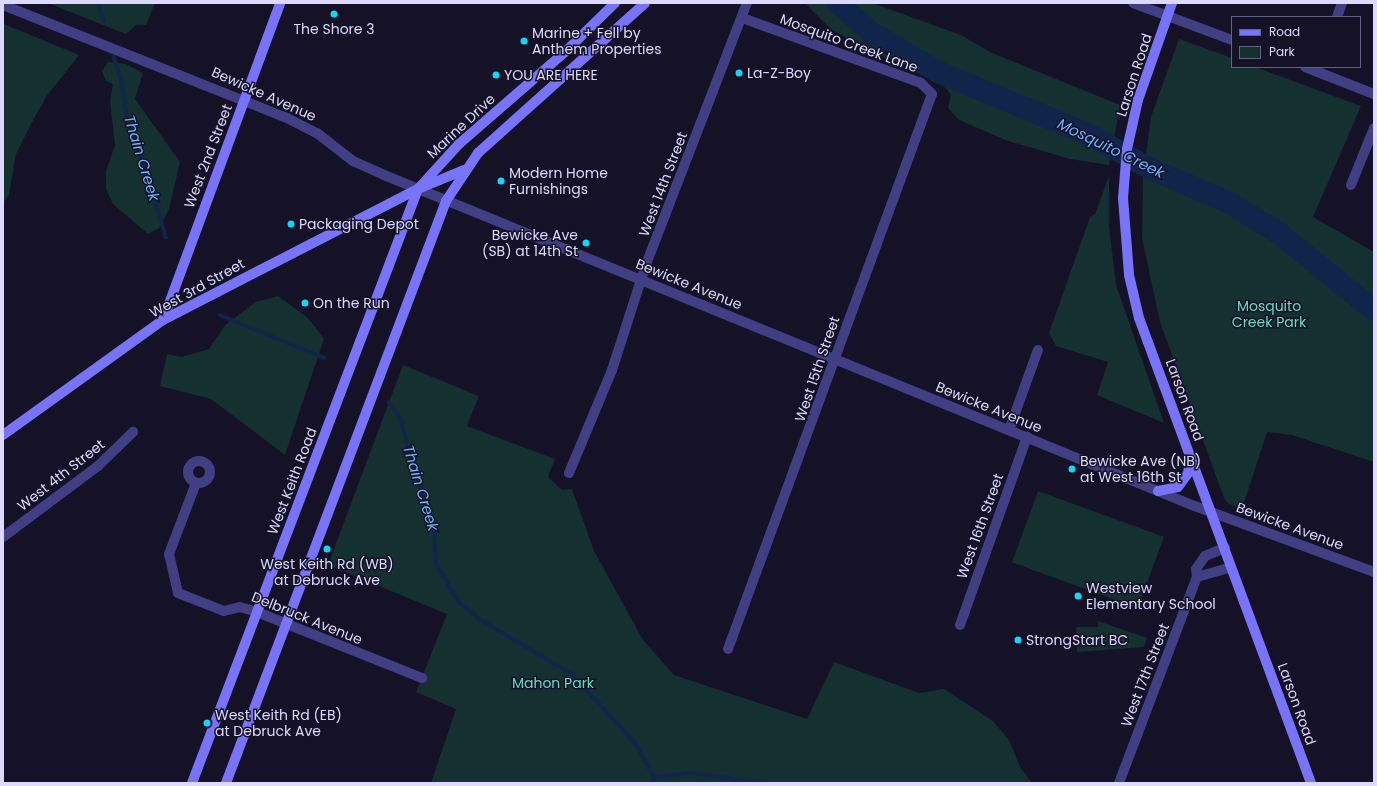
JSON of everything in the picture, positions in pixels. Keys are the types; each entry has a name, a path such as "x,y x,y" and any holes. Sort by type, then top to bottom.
{"main road":[{"name":"West 2nd Street","path":"163,320 280,3"},
{"name":"Marine Drive","path":"418,189 459,144 565,52 615,3"},
{"name":"Marine Drive","path":"446,201 464,170 645,3"},
{"path":"1168,16 1172,3"},
{"name":"Larson Road","path":"1168,16 1130,131 1125,169 1124,229 1129,275 1139,318 1213,513 1224,548 1311,783"},
{"name":"Marine Drive","path":"418,189 464,170"},
{"name":"West 3rd Street","path":"3,435 163,320 418,189"},
{"name":"West Keith Road","path":"192,783 418,189"},
{"path":"226,783 446,201"},
{"path":"1158,491 1178,487 1188,473 1191,457"}],"street":[{"path":"742,18 747,3"},
{"path":"1133,3 1231,40"},
{"path":"1337,16 1342,3"},
{"name":"Bewicke Avenue","path":"7,6 245,100 305,126 364,167 446,201 1213,513 1374,572"},
{"name":"Mosquito Creek Lane","path":"742,18 921,83 930,89 930,99"},
{"name":"West 14th Street","path":"569,473 612,370 642,280 742,18"},
{"path":"1317,69 1374,94"},
{"name":"West 15th Street","path":"728,649 930,99"},
{"path":"1351,185 1374,128"},
{"path":"1009,430 1038,350"},
{"name":"West 4th Street","path":"3,537 98,466 133,432"},
{"name":"West 16th Street","path":"960,625 1027,437"},
{"name":"Delbruck Avenue","path":"196,483 169,554 178,593 224,611 240,607 257,612 422,678"},
{"name":"West 17th Street","path":"1119,783 1197,577 1196,569 1205,556 1224,548"},
{"path":"1197,577 1231,567"}],"green space":[{"path":"48,3 155,3 146,25 136,25 126,34"},
{"path":"805,3 872,3 961,35 992,53 1120,105 1109,165 1070,159 1008,141 959,120 948,108 951,95 938,79 879,55 832,30"},
{"path":"4,24 79,55 46,97 31,124 16,154 9,195 3,203"},
{"name":"Mosquito Creek Park","path":"1179,39 1231,58 1231,68 1258,68 1361,106 1313,217 1374,252 1374,462 1292,435 1267,432 1242,509 1229,504 1224,498 1160,322 1142,238 1143,178 1151,117"},
{"path":"108,62 126,64 143,73 135,99 180,162 169,209 159,228 148,234 113,204 106,189 106,171 115,145 110,101 113,84 106,81 102,71"},
{"path":"1109,176 1109,226 1116,285 1164,423 1097,395 1108,362 1056,346 1049,333 1090,217 1095,214"},
{"path":"278,296 308,318 324,339 285,455 211,399 160,386 167,354 181,357 209,349 225,325 256,302"},
{"name":"Mahon Park","path":"403,365 479,396 467,426 555,459 548,477 562,490 572,489 594,551 643,640 674,675 807,719 834,662 919,693 944,689 993,721 1009,740 1020,767 1032,783 431,783 456,709 416,692 447,614 328,565"},
{"path":"1038,491 1164,537 1138,608 1012,562"},
{"path":"1098,621 1147,638 1144,647 1077,652 1076,627 1098,627"}],"waterway":[{"name":"Thain Creek","path":"98,3 104,20"},
{"name":"Mosquito Creek","path":"838,3 872,33 938,72 1088,134 1149,168 1230,203 1280,234 1374,310"},
{"name":"Thain Creek","path":"114,57 122,81 128,122 147,171 166,237"},
{"name":"Thain Creek","path":"220,315 325,358"},
{"name":"Thain Creek","path":"389,402 402,420 409,453 429,508 435,534 436,563 459,602 484,622 572,674 637,745 654,777"},
{"name":"Thain Creek","path":"654,777 692,773 765,783"},
{"name":"Thain Creek","path":"653,783 654,777"}],"place":[{"name":"The Shore 3","path":"334,14"},
{"name":"Marine + Fell by Anthem Properties","path":"524,41"},
{"name":"La-Z-Boy","path":"739,73"},
{"name":"YOU ARE HERE","path":"496,75"},
{"name":"Modern Home Furnishings","path":"501,181"},
{"name":"Packaging Depot","path":"291,224"},
{"name":"Bewicke Ave (SB) at 14th St","path":"586,243"},
{"name":"On the Run","path":"305,303"},
{"name":"Bewicke Ave (NB) at West 16th St","path":"1072,469"},
{"name":"West Keith Rd (WB) at Debruck Ave","path":"327,549"},
{"name":"Westview Elementary School","path":"1078,596"},
{"name":"StrongStart BC","path":"1018,640"},
{"name":"West Keith Rd (EB) at Debruck Ave","path":"207,723"}]}
